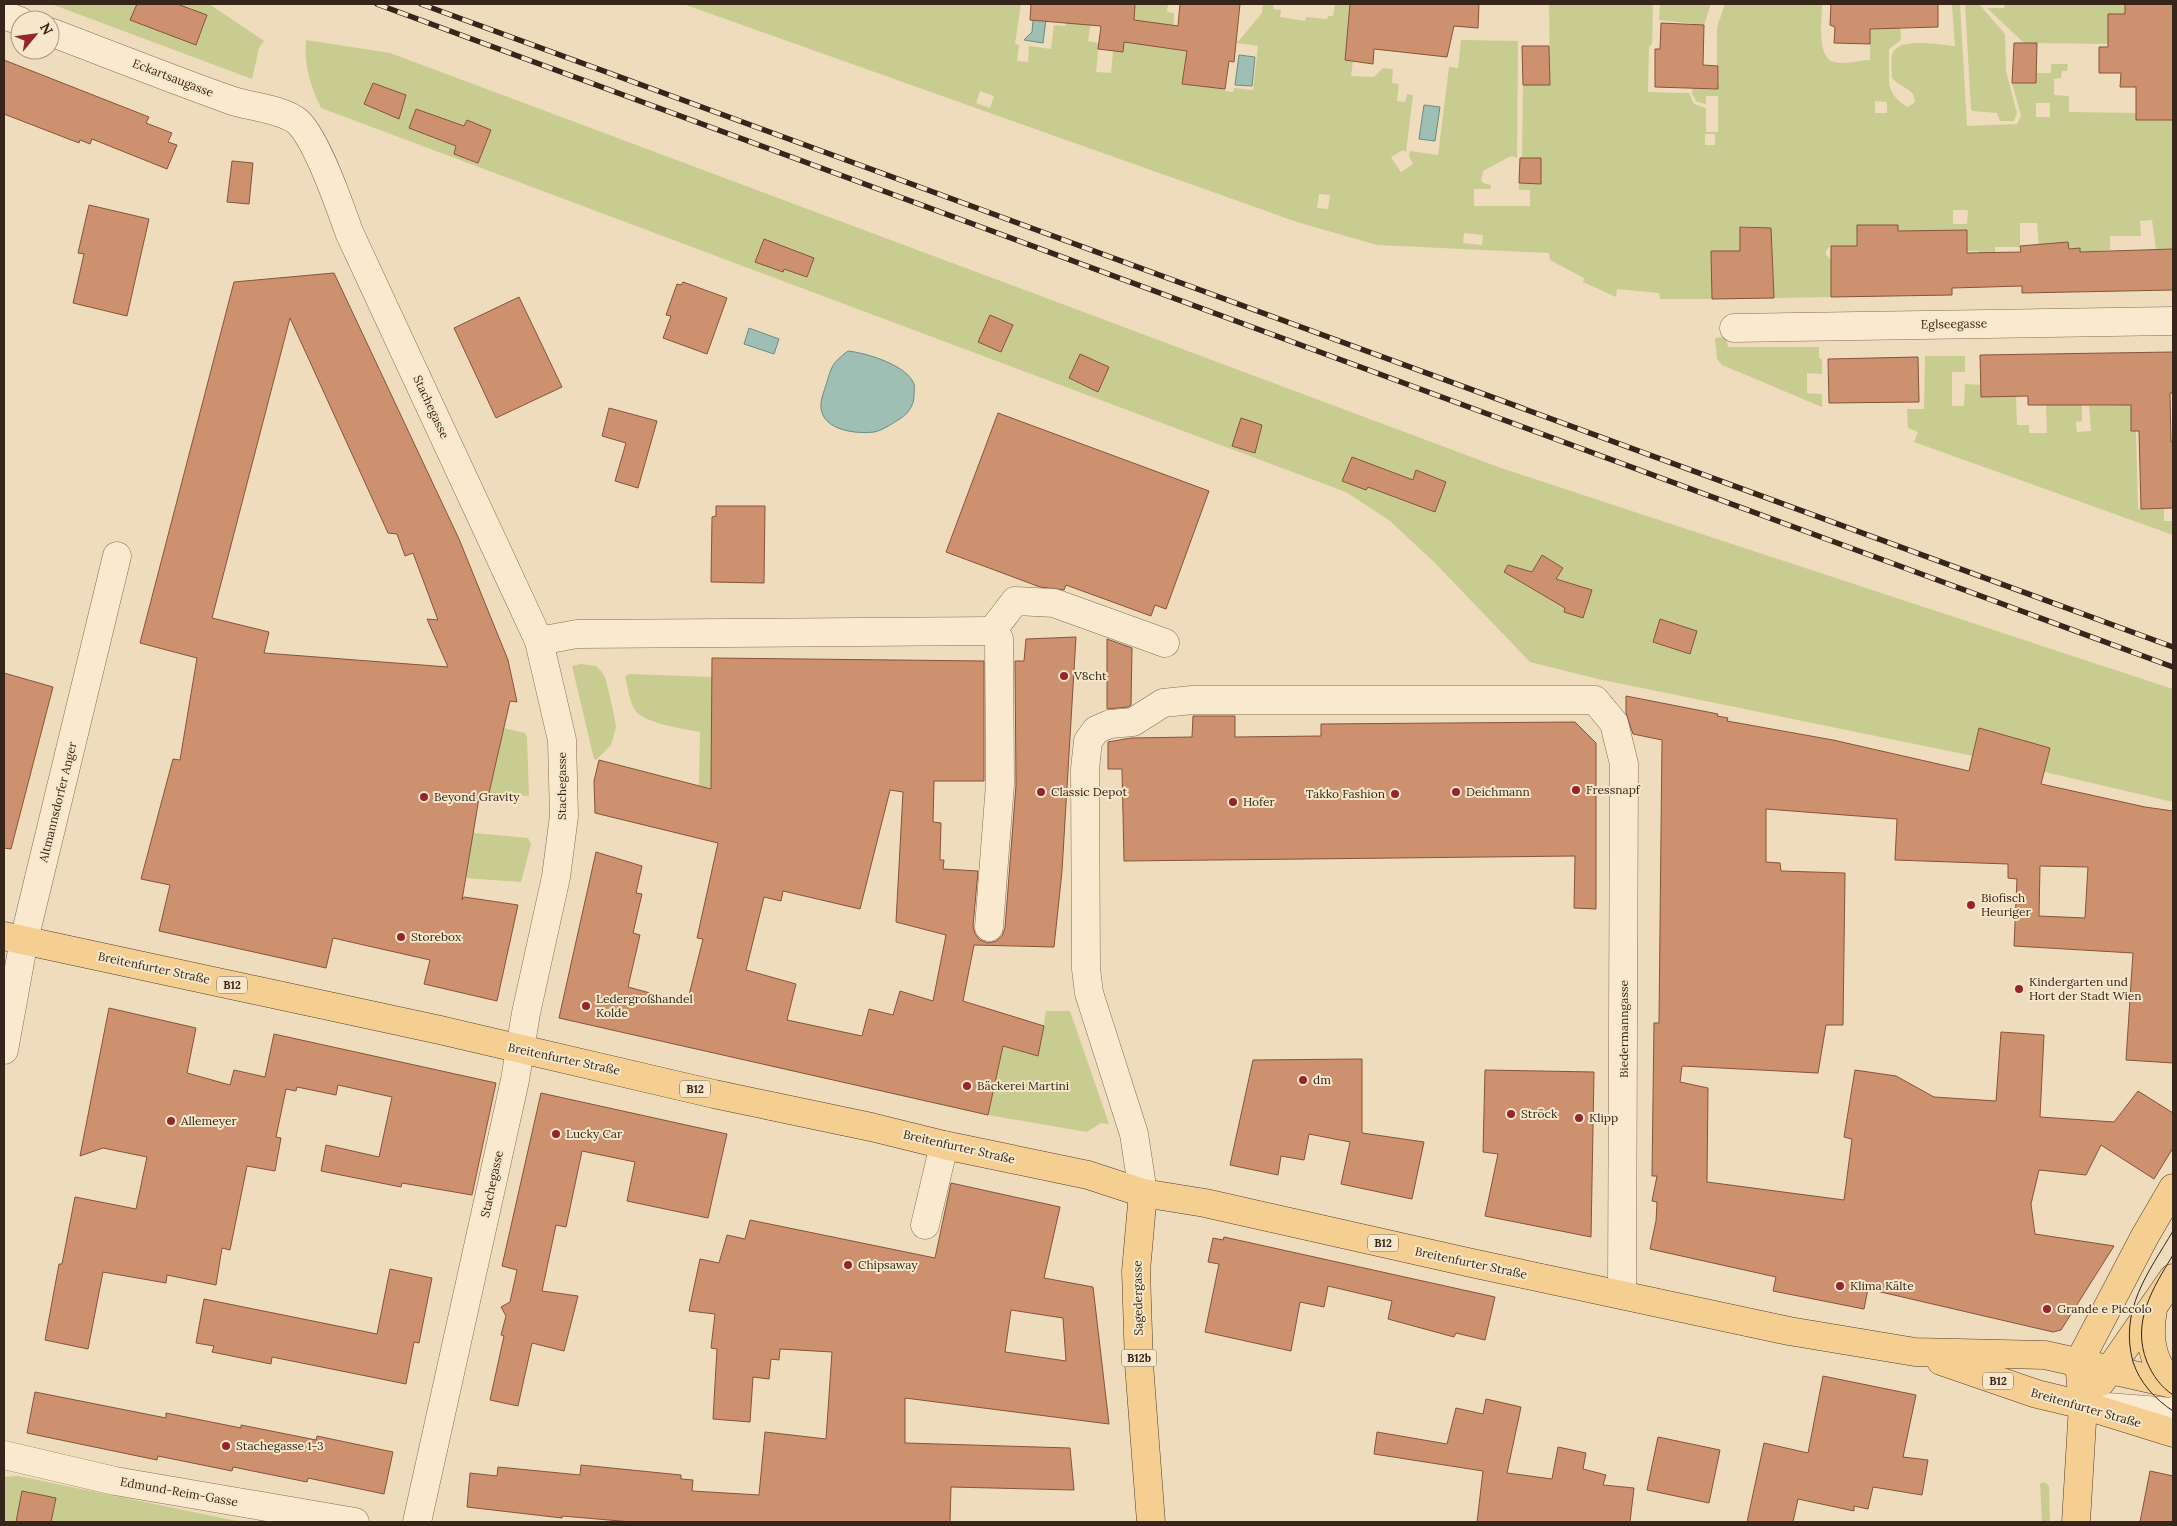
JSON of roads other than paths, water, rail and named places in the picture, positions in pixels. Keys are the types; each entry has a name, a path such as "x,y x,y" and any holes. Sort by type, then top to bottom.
{"main road":[{"name":"Breitenfurter Straße","path":"14,938 440,1030 520,1050 871,1127 944,1145 1088,1175 1143,1194 1205,1203 1789,1331 1915,1352 2045,1355 2111,1370 2172,1390"},
{"path":"2076,1522 2083,1405 2079,1362 2173,1188"},
{"name":"Sagedergasse","path":"1143,1194 1136,1271 1139,1364 1151,1522"},
{"path":"2083,1405 2111,1370 2136,1330 2153,1309 2173,1278"},
{"name":"Breitenfurter Straße","path":"2153,1309 2150,1330 2152,1347 2172,1390"},
{"name":"Breitenfurter Straße","path":"1915,1352 2037,1394 2083,1405 2173,1434"}],"street":[{"name":"Eckartsaugasse","path":"60,36 232,100 281,114 297,121"},
{"name":"Stachegasse","path":"297,121 307,134 336,195 349,232 539,641 562,740 564,816 556,877 515,1080 417,1522"},
{"name":"Eglseegasse","path":"1734,328 2173,321"},
{"name":"Altmannsdorfer Anger","path":"4,1050 14,938 117,556"},
{"path":"992,631 1016,602 1054,603 1165,643"},
{"path":"539,641 577,634 992,631 999,639 1000,784 989,927"},
{"name":"Biedermanngasse","path":"1143,1194 1134,1134 1089,993 1086,969 1085,769 1088,741 1096,730 1110,724 1132,722 1164,703 1192,700 1595,700 1614,723 1624,764 1622,1295"},
{"path":"925,1225 944,1145"},
{"path":"2083,1405 2173,1412"},
{"name":"Edmund-Reim-Gasse","path":"4,1455 115,1481 355,1522"}],"water":[{"path":"1034,10 1047,11 1043,43 1024,40 1032,32"},
{"path":"1239,55 1255,57 1252,86 1235,85"},
{"path":"1424,105 1440,107 1435,141 1419,139"},
{"path":"749,328 779,339 774,354 744,344"},
{"path":"848,351 865,354 885,361 910,377 914,385 914,400 904,416 883,429 868,432 853,432 838,428 827,420 823,415 821,400 833,366"}],"tram line":[{"path":"2173,1231 2138,1293 2130,1326 2130,1343 2136,1370 2154,1396 2173,1411"},
{"path":"2173,1255 2158,1280 2146,1306 2142,1333 2143,1347 2149,1367 2161,1385 2173,1395"}],"railway":[{"path":"377,4 2173,667"},
{"path":"421,4 2173,647"}],"place":[{"name":"V8cht","path":"1064,676"},
{"name":"Fressnapf","path":"1576,790"},
{"name":"Classic Depot","path":"1041,792"},
{"name":"Deichmann","path":"1456,792"},
{"name":"Takko Fashion","path":"1395,794"},
{"name":"Beyond Gravity","path":"424,797"},
{"name":"Hofer","path":"1233,802"},
{"name":"Biofisch Heuriger","path":"1971,905"},
{"name":"Storebox","path":"401,937"},
{"name":"Kindergarten und Hort der Stadt Wien","path":"2019,989"},
{"name":"Ledergroßhandel Kolde","path":"586,1006"},
{"name":"dm","path":"1303,1080"},
{"name":"Bäckerei Martini","path":"967,1086"},
{"name":"Ströck","path":"1511,1114"},
{"name":"Klipp","path":"1579,1118"},
{"name":"Allemeyer","path":"171,1121"},
{"name":"Lucky Car","path":"556,1134"},
{"name":"Chipsaway","path":"848,1265"},
{"name":"Klima Kälte","path":"1840,1286"},
{"name":"Grande e Piccolo","path":"2047,1309"},
{"name":"Stachegasse 1-3","path":"226,1446"}]}
